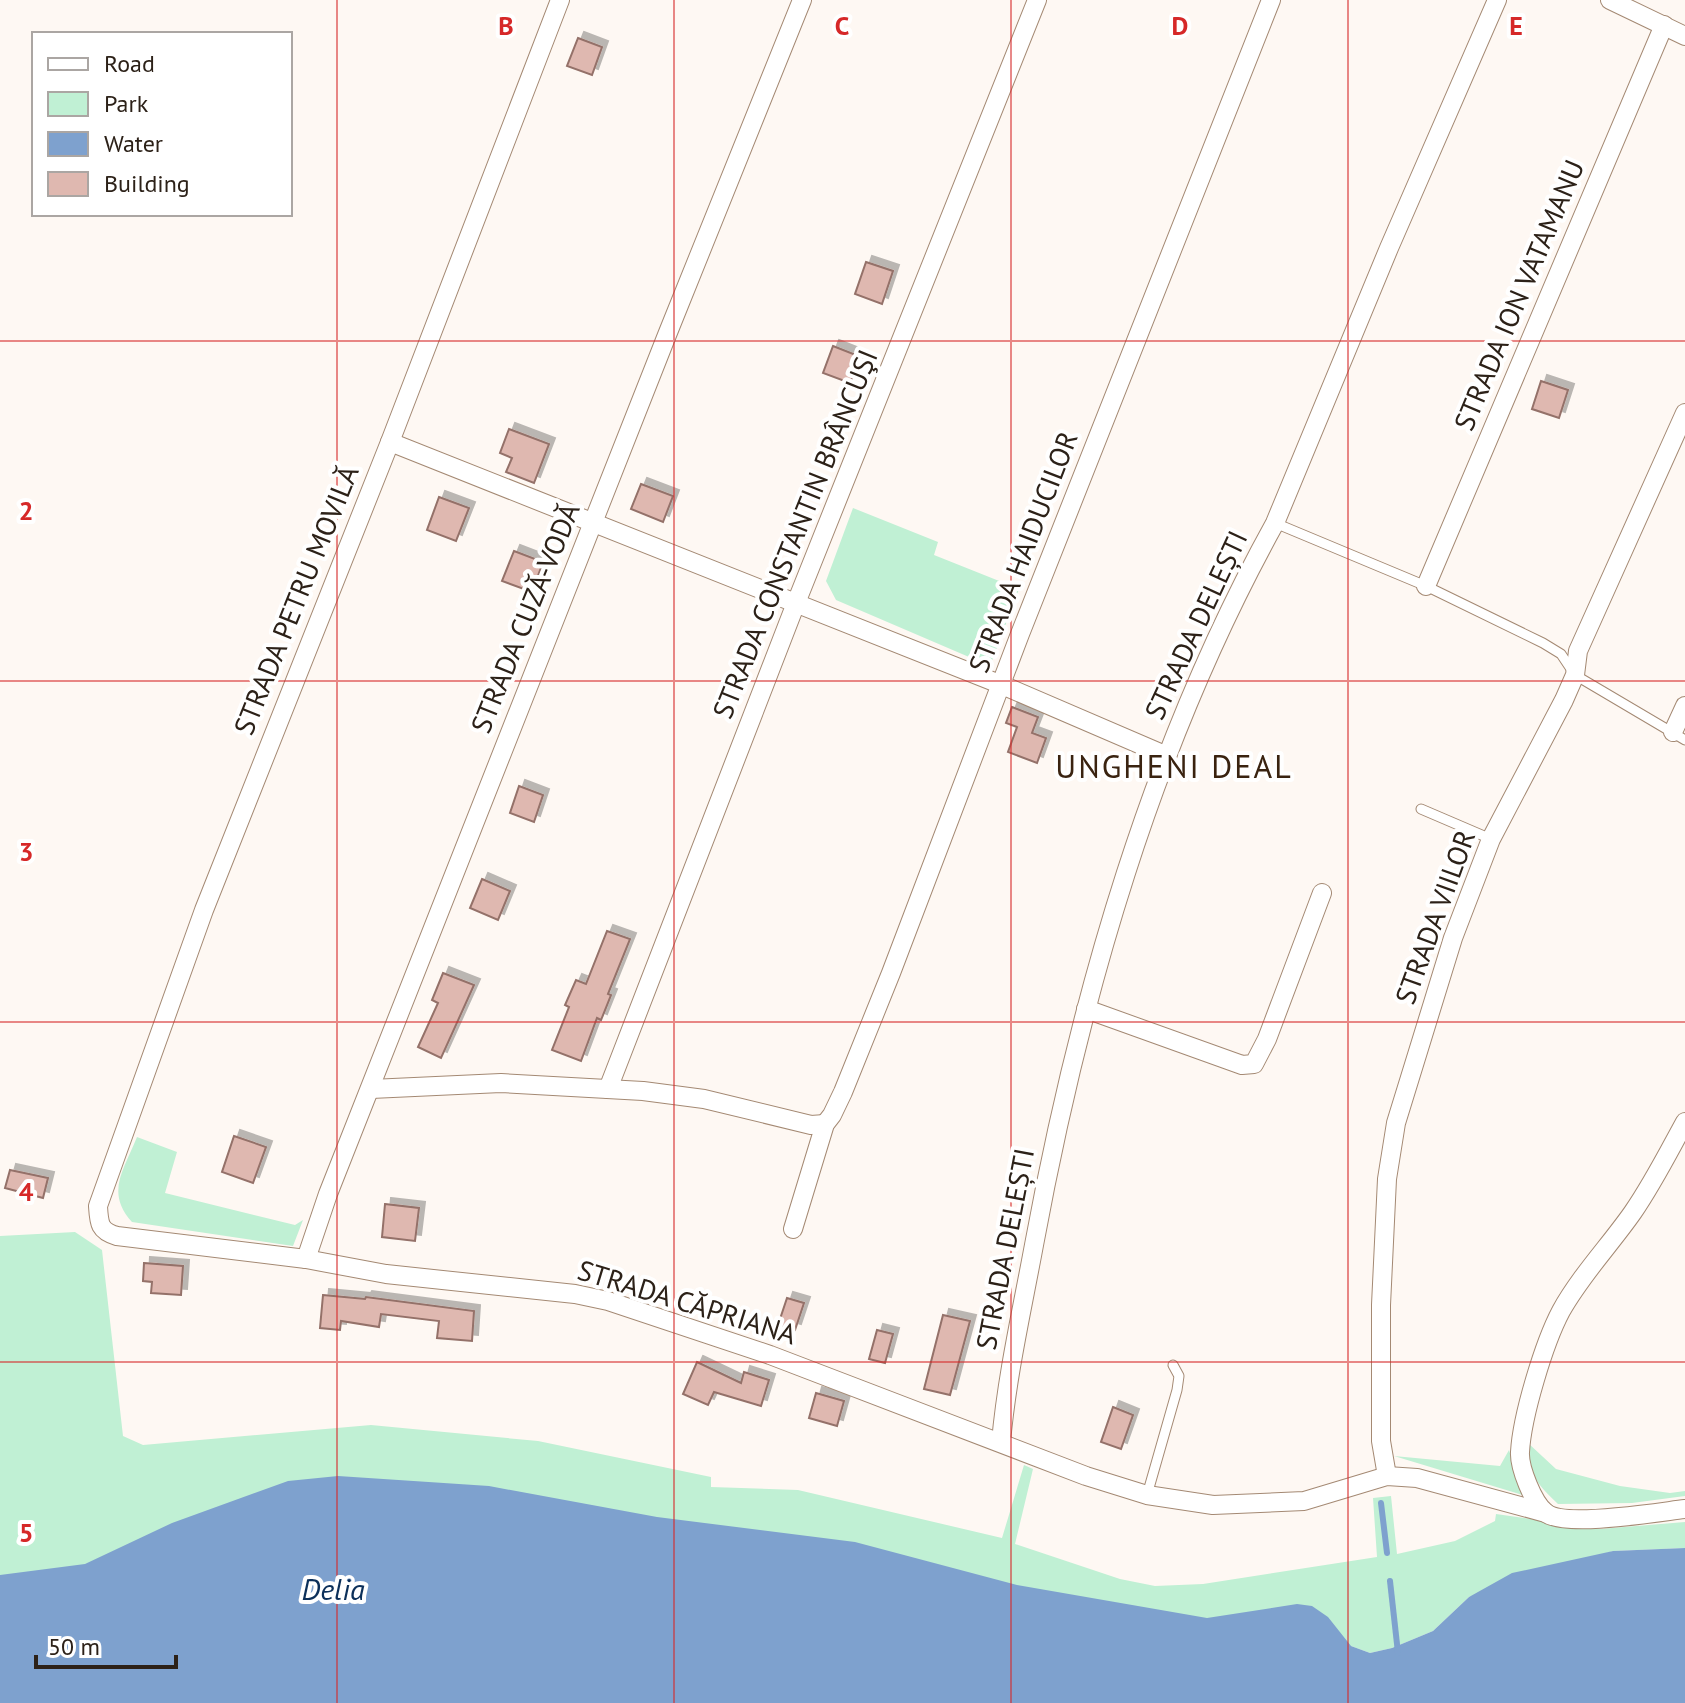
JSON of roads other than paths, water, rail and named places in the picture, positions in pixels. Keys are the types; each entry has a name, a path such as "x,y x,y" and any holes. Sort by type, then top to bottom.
{"street":[{"name":"STRADA PETRU MOVILĂ","path":"99,1224 98,1206 102,1192 199,925 560,0"},
{"name":"STRADA CUZĂ-VODĂ","path":"306,1259 328,1194 802,0"},
{"name":"STRADA CONSTANTIN BRÂNCUŞI","path":"608,1089 796,603 1037,0"},
{"name":"STRADA HAIDUCILOR","path":"793,1229 825,1124 843,1092 886,986 1271,0"},
{"name":"STRADA DELEȘTI","path":"1001,1442 1011,1363 1068,1078 1101,954 1167,756 1210,654 1275,523 1389,248 1497,0"},
{"path":"1610,0 1685,36"},
{"name":"STRADA ION VATAMANU","path":"1426,586 1664,25"},
{"name":"STRADA VIILOR","path":"1387,1476 1381,1452 1380,1337 1384,1209 1389,1165 1409,1078 1453,938 1491,839 1575,675 1578,651 1683,421"},
{"path":"390,442 1002,685 1167,756"},
{"path":"1679,736 1685,706"},
{"path":"1086,1009 1242,1065 1254,1064 1272,1027 1322,893"},
{"path":"371,1089 501,1083 608,1089 704,1099 811,1125 825,1124"},
{"path":"1546,1513 1526,1480 1520,1452 1532,1395 1549,1341 1562,1309 1646,1193 1685,1122"},
{"name":"STRADA CĂPRIANA","path":"99,1224 102,1230 117,1236 306,1259 386,1274 563,1292 608,1301 770,1355 1086,1476 1147,1495 1213,1505 1304,1501 1387,1476 1417,1478 1546,1513 1580,1519 1685,1509"}],"lane":[{"path":"1275,523 1426,586 1561,654 1575,675 1679,736"},
{"path":"1421,809 1491,839"},
{"path":"1147,1495 1177,1390 1179,1376 1173,1365"}],"water":[{"name":"Delia","path":"338,1476 489,1486 657,1517 855,1542 1017,1585 1207,1618 1297,1604 1312,1606 1328,1617 1351,1646 1370,1653 1392,1648 1433,1631 1469,1597 1512,1573 1613,1551 1685,1548 1685,1703 0,1703 0,1575 85,1564 172,1523 288,1481"}],"waterway":[{"path":"1381,1503 1387,1553"},
{"path":"1390,1581 1398,1653"}],"district":[{"name":"UNGHENI DEAL","path":"1174,767"}]}
